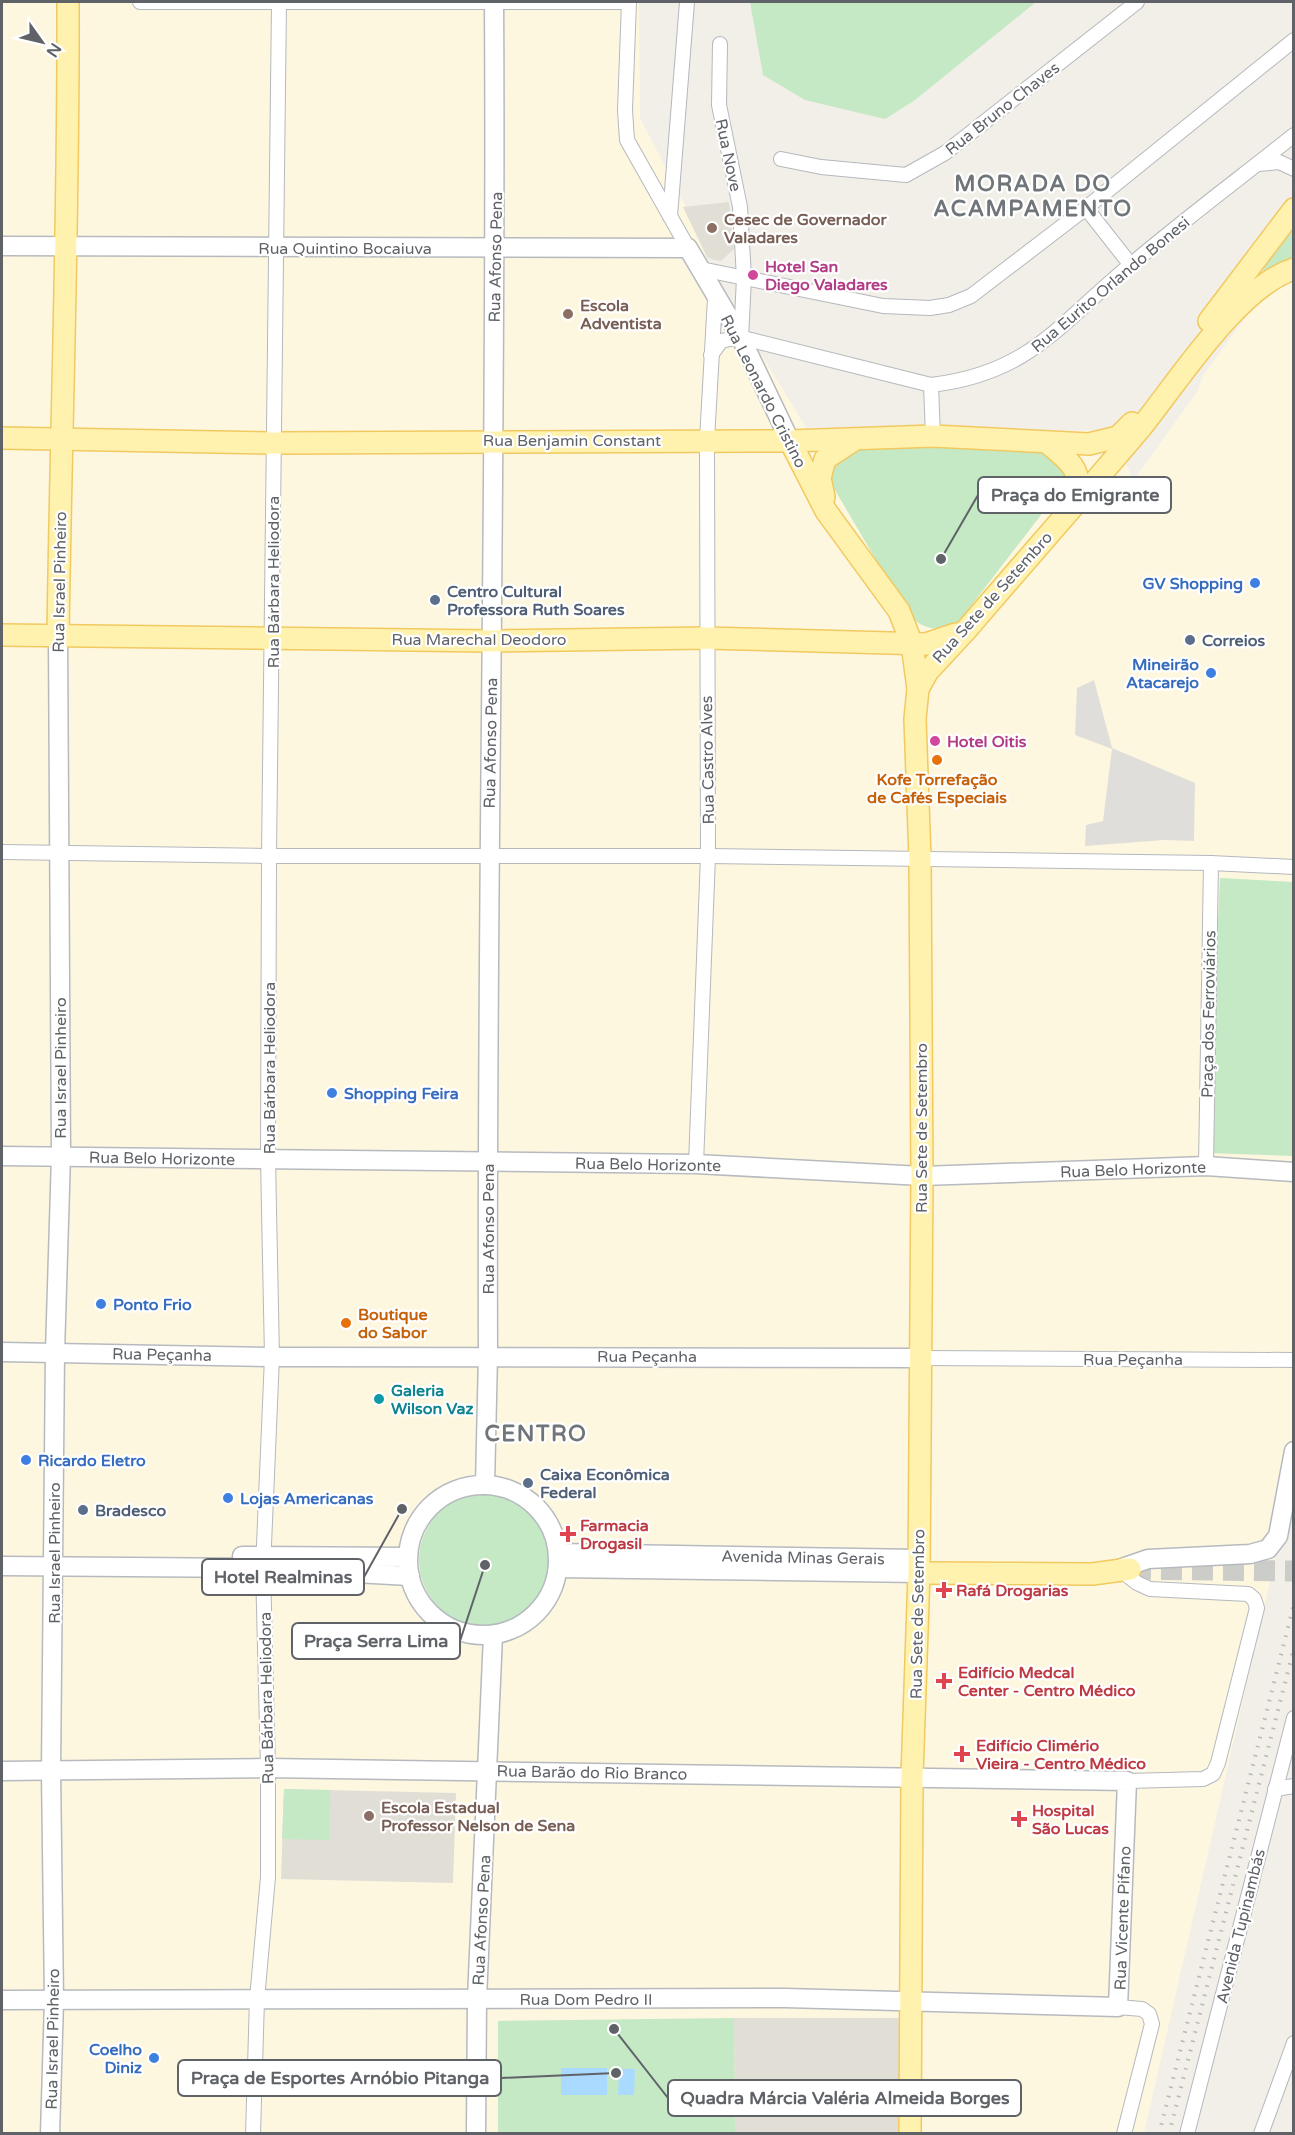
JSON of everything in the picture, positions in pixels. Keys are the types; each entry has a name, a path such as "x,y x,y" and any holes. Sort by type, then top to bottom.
{"main road":[{"name":"Rua Israel Pinheiro","path":"58,636 60,439 68,248 68,2"},
{"name":"Rua Benjamin Constant","path":"2,438 274,443 492,440 790,441 872,436 933,436 1089,444 1121,435 1293,209"},
{"name":"Rua Sete de Setembro","path":"910,2133 912,1777 919,1566 922,1176 920,859 915,719 918,689 938,657 967,629 1239,306 1270,280 1293,269"},
{"path":"826,511 820,478 825,459 852,441 872,436"},
{"name":"Rua Leonardo Cristino","path":"790,441 826,511 899,611 912,644"},
{"path":"1048,443 1077,472 1079,483 1072,506"},
{"path":"918,689 912,644 942,641 967,629"},
{"name":"Rua Marechal Deodoro","path":"2,635 491,641 706,638 912,644"},
{"name":"Avenida Minas Gerais","path":"919,1566 1092,1574 1124,1569"}],"street":[{"path":"140,2 629,2"},
{"name":"Rua Bárbara Heliodora","path":"254,2133 257,1999 268,1877 263,1562 272,1357 268,1159 269,856 278,248 279,2"},
{"name":"Rua Afonso Pena","path":"485,1485 488,1355 492,440 496,247 494,2"},
{"name":"Rua Leonardo Cristino","path":"629,2 625,110 627,140 741,338 790,441"},
{"path":"670,216 687,2"},
{"name":"Rua Bruno Chaves","path":"781,159 821,167 906,175 945,153 1137,2"},
{"path":"700,269 883,306 930,308 949,305 971,296 1086,208 1293,40"},
{"name":"Rua Nove","path":"720,44 718,105 740,207 744,278 741,338"},
{"name":"Rua Eurito Orlando Bonesi","path":"741,338 931,385 981,375 1034,350 1069,322 1130,264 1293,135"},
{"path":"1257,164 1279,162 1293,169"},
{"path":"1086,208 1130,264"},
{"name":"Rua Quintino Bocaiuva","path":"2,246 68,248 688,248"},
{"name":"Rua Castro Alves","path":"696,1164 708,856 707,440 716,298"},
{"path":"711,355 721,341 741,338"},
{"path":"931,385 933,436"},
{"name":"Rua Israel Pinheiro","path":"50,2133 54,2001 51,1771 55,1560 55,1352 61,1156 58,636"},
{"path":"2,852 269,856 708,856 1211,863 1293,867"},
{"name":"Praça dos Ferroviários","path":"1206,1166 1211,863"},
{"name":"Rua Belo Horizonte","path":"2,1156 696,1164 922,1176 1206,1166 1293,1172"},
{"name":"Rua Peçanha","path":"2,1352 272,1357 488,1355 1293,1360"},
{"name":"Avenida Minas Gerais","path":"1124,1569 1148,1559 1257,1553 1269,1549 1276,1540 1293,1451"},
{"path":"485,1485 506,1488 524,1496 540,1510 552,1527 558,1560 552,1592 538,1613 517,1628 494,1635 471,1635 449,1628 431,1615 417,1597 410,1576 408,1557 411,1538 420,1520 432,1505 448,1494 466,1487 485,1485"},
{"path":"2,1554 55,1560 263,1562 408,1557"},
{"path":"2,1566 55,1560"},
{"name":"Avenida Minas Gerais","path":"558,1560 919,1566"},
{"path":"263,1562 410,1576"},
{"name":"Rua Barão do Rio Branco","path":"2,1771 268,1768 1127,1781 1208,1778 1218,1764 1257,1617 1254,1599 1244,1593 1150,1589 1137,1583 1124,1569"},
{"name":"Rua Afonso Pena","path":"476,2133 477,1999 494,1635"},
{"name":"Avenida Tupinambás","path":"1187,2133 1293,1718"},
{"name":"Rua Vicente Pifano","path":"1124,2133 1152,2024 1149,2014 1142,2009 1118,2007 1127,1781"},
{"path":"1275,1789 1293,1786"},
{"name":"Rua Dom Pedro II","path":"2,2000 785,1998 1118,2007"},
{"path":"1261,2133 1293,2043"}],"shaded area":[{"path":"2,2 639,2 640,118 686,207 715,279 807,429 937,433 1113,430 1133,481 1197,392 1204,374 1259,299 1293,277 1293,1481 1144,2133 2,2134"},
{"name":"Cesec de Governador Valadares","path":"729,202 734,249 721,261 714,260 707,257 683,207"},
{"path":"1094,680 1112,748 1195,783 1194,841 1164,840 1085,846 1086,825 1103,821 1112,749 1075,735 1077,688"},
{"name":"Escola Estadual Professor Nelson de Sena","path":"284,1789 456,1793 453,1883 281,1879"},
{"path":"734,2018 909,2018 909,2133 735,2133"}],"green space":[{"path":"750,2 1036,2 915,100 885,119 805,100 763,75"},
{"path":"1293,223 1293,259 1253,274"},
{"path":"872,448 1039,448 1053,452 1068,480 957,624 938,629 926,627 909,616 829,480 833,459 849,451"},
{"path":"1220,878 1293,882 1293,1156 1208,1153"},
{"path":"485,1494 510,1499 531,1514 546,1535 551,1560 546,1585 531,1606 510,1621 485,1626 460,1621 439,1606 424,1585 419,1560 424,1535 439,1514 460,1499"},
{"path":"284,1789 330,1790 329,1840 282,1839"},
{"path":"734,2018 735,2133 498,2133 498,2021"}],"water":[{"path":"561,2068 607,2068 607,2095 561,2095"},
{"path":"619,2069 635,2069 634,2095 618,2095"}],"tunnel":[{"path":"1130,1569 1294,1571"}],"railway":[{"path":"1159,2134 1294,1604"},
{"path":"1169,2134 1294,1648"}],"place":[{"name":"Cesec de Governador Valadares","path":"712,228"},
{"name":"Hotel San Diego Valadares","path":"753,275"},
{"name":"Escola Adventista","path":"568,314"},
{"name":"Praça do Emigrante","path":"941,559"},
{"name":"GV Shopping","path":"1255,583"},
{"name":"Centro Cultural Professora Ruth Soares","path":"435,600"},
{"name":"Correios","path":"1190,640"},
{"name":"Mineirão Atacarejo","path":"1211,673"},
{"name":"Hotel Oitis","path":"935,741"},
{"name":"Kofe Torrefação de Cafés Especiais","path":"937,760"},
{"name":"Shopping Feira","path":"332,1093"},
{"name":"Ponto Frio","path":"101,1304"},
{"name":"Boutique do Sabor","path":"346,1323"},
{"name":"Galeria Wilson Vaz","path":"379,1399"},
{"name":"Ricardo Eletro","path":"26,1460"},
{"name":"Caixa Econômica Federal","path":"528,1483"},
{"name":"Lojas Americanas","path":"228,1498"},
{"name":"Hotel Realminas","path":"402,1509"},
{"name":"Bradesco","path":"83,1510"},
{"name":"Farmacia Drogasil","path":"568,1534"},
{"name":"Praça Serra Lima","path":"485,1565"},
{"name":"Rafá Drogarias","path":"944,1590"},
{"name":"Edifício Medcal Center - Centro Médico","path":"944,1681"},
{"name":"Edifício Climério Vieira - Centro Médico","path":"962,1754"},
{"name":"Escola Estadual Professor Nelson de Sena","path":"369,1816"},
{"name":"Hospital São Lucas","path":"1019,1819"},
{"name":"Quadra Márcia Valéria Almeida Borges","path":"614,2029"},
{"name":"Coelho Diniz","path":"154,2058"},
{"name":"Praça de Esportes Arnóbio Pitanga","path":"616,2073"}],"district":[{"name":"MORADA DO ACAMPAMENTO","path":"1033,196"},
{"name":"CENTRO","path":"536,1433"}]}
